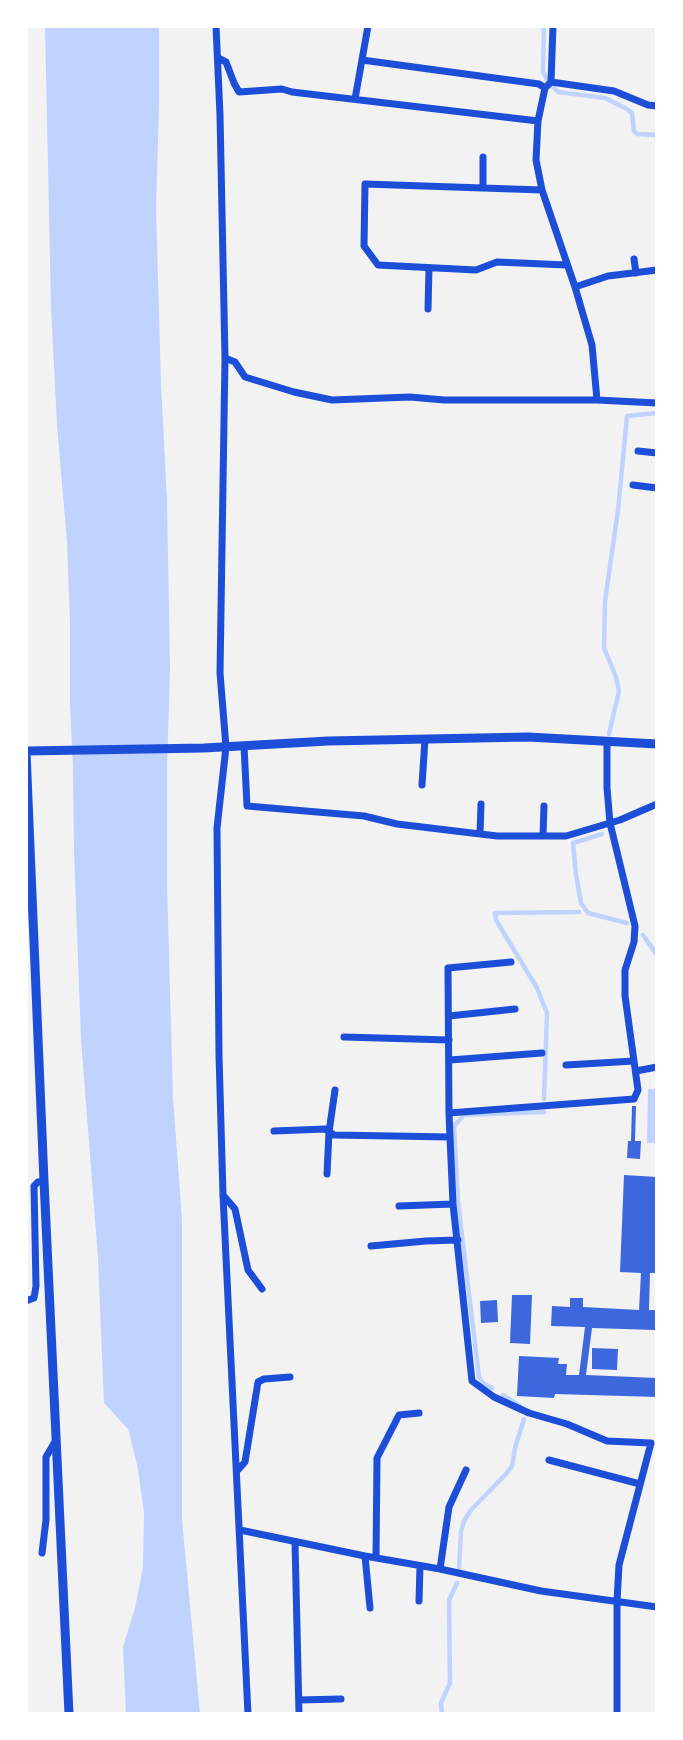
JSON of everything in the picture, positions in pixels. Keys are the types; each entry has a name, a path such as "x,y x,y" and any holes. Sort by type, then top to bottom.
{"street":[{"path":"216,26 225,358 220,673 226,747 217,828 219,1055 223,1195 248,1714"},
{"path":"355,99 368,26"},
{"path":"553,26 548,85 538,121 536,160 542,190 592,345 597,400"},
{"path":"218,58 226,62 239,92 282,89 538,121"},
{"path":"362,60 539,84 614,91 657,106"},
{"path":"483,156 483,188"},
{"path":"542,190 365,184 364,246 378,265 476,271 497,262 566,265"},
{"path":"634,259 636,272"},
{"path":"428,309 429,268"},
{"path":"575,287 608,276 657,270"},
{"path":"225,358 235,362 244,377 331,400 410,397 444,400 597,400 657,403"},
{"path":"638,451 657,453"},
{"path":"634,485 657,488"},
{"path":"69,1714 27,751 204,748 425,738 528,737 657,744"},
{"path":"422,785 425,738"},
{"path":"449,1113 634,1099 638,1090 625,996 625,970 634,942 635,926 610,823 607,741"},
{"path":"244,746 247,806 364,816 397,824 497,836 566,836 610,823 657,804"},
{"path":"480,834 481,804"},
{"path":"543,836 544,806"},
{"path":"511,962 448,968 453,1204 472,1381 494,1397 529,1413 566,1424 607,1441 654,1443 640,1484 619,1565 617,1714"},
{"path":"449,1016 515,1009"},
{"path":"344,1037 449,1040"},
{"path":"450,1060 542,1052"},
{"path":"566,1065 634,1061"},
{"path":"636,1071 657,1068"},
{"path":"327,1174 335,1090"},
{"path":"274,1131 326,1129 334,1135 450,1137"},
{"path":"26,1301 34,1298 36,1286 34,1186 44,1181"},
{"path":"223,1195 235,1209 248,1270 262,1289"},
{"path":"399,1206 453,1204"},
{"path":"371,1246 458,1240"},
{"path":"237,1472 246,1462 258,1382 290,1377"},
{"path":"376,1558 377,1458 399,1415 419,1413"},
{"path":"42,1553 46,1520 46,1457 56,1439"},
{"path":"549,1461 640,1484"},
{"path":"440,1569 449,1507 466,1470"},
{"path":"240,1530 541,1591 657,1606"},
{"path":"295,1542 299,1714"},
{"path":"365,1556 370,1608"},
{"path":"419,1601 420,1566"},
{"path":"299,1700 341,1699"}],"water":[{"path":"45,26 159,26 156,208 167,500 170,668 167,883 173,1098 182,1219 182,1519 200,1714 126,1714 123,1647 135,1608 143,1567 144,1513 138,1469 128,1429 104,1403 98,1258 81,1040 67,542 51,307"},
{"path":"648,1089 657,1089 657,1143 647,1143"}],"building":[{"path":"632,1106 636,1106 635,1141 641,1141 640,1159 627,1158 628,1141 631,1141"},
{"path":"624,1175 657,1177 657,1273 650,1273 649,1310 656,1310 655,1330 592,1328 586,1375 657,1378 657,1397 555,1394 554,1398 517,1396 519,1356 559,1358 558,1364 567,1364 566,1375 579,1375 585,1327 551,1326 552,1306 570,1307 570,1298 583,1298 583,1307 639,1310 641,1273 620,1272"},
{"path":"512,1295 532,1295 530,1344 510,1343"},
{"path":"497,1300 498,1322 481,1323 480,1301"},
{"path":"592,1348 618,1349 617,1370 592,1369"}],"waterway":[{"path":"544,26 543,72 558,92 605,98 632,113 634,131 637,134 657,135"},
{"path":"609,734 619,691 604,648 605,601 618,510 627,416 657,413"},
{"path":"602,834 573,843 581,903 588,913 627,923"},
{"path":"544,1099 547,1013 537,988 496,920 495,913 579,912"},
{"path":"643,935 657,955"},
{"path":"492,1388 479,1377 458,1202 454,1126 464,1115 544,1112"},
{"path":"503,1395 520,1406"},
{"path":"459,1568 464,1521 512,1466 524,1419"},
{"path":"442,1714 441,1703 450,1683 449,1600 457,1583"}]}
